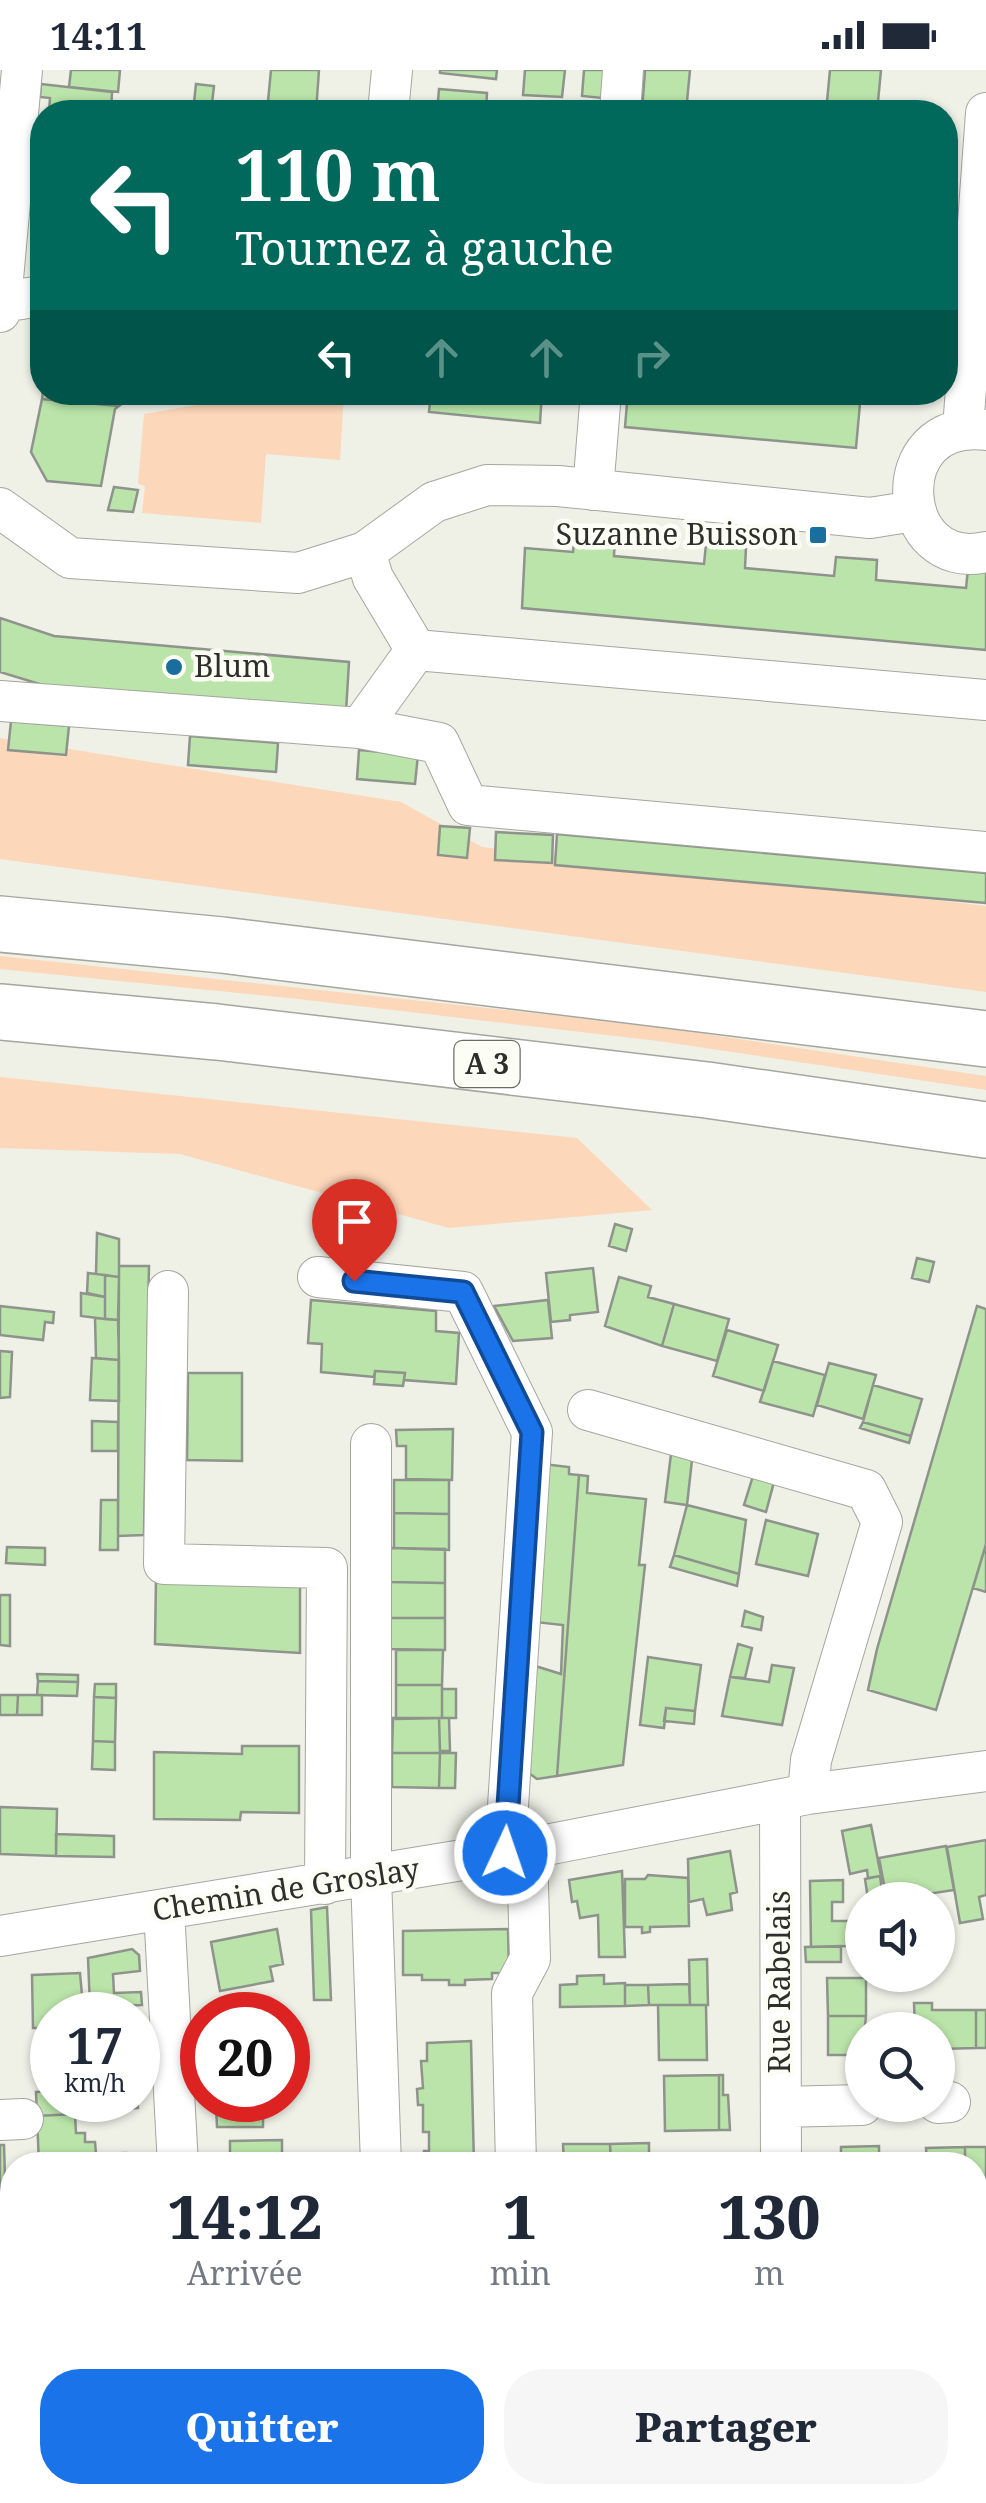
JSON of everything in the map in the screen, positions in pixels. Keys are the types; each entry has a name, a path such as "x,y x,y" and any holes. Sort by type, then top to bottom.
{"highway":[{"path":"0,924 258,949 986,1039"},
{"name":"A 3","path":"0,1012 217,1032 707,1090 986,1130"}],"street":[{"path":"0,312 22,70"},
{"path":"389,100 392,70"},
{"path":"621,100 624,70"},
{"path":"986,113 961,233 975,430 943,436 921,459 911,490 914,511 924,530 939,544 958,552 986,552"},
{"path":"1,302 30,298"},
{"path":"594,490 600,405"},
{"path":"0,508 70,558 298,573 365,552 434,502 488,485 594,490 870,518 914,511"},
{"path":"365,552 373,578 416,650"},
{"path":"416,650 986,700"},
{"path":"360,728 416,650"},
{"path":"0,701 360,728 439,743 468,805 986,852"},
{"path":"318,1277 463,1292 532,1432 516,1850 530,1958 512,1993 516,2152"},
{"path":"168,1291 164,1564 327,1568 325,1884"},
{"name":"Rue Rabelais","path":"588,1410 866,1490 882,1522 812,1760 794,1797 781,2152"},
{"path":"371,1444 371,1876 381,2152"},
{"name":"Chemin de Groslay","path":"0,1936 371,1876 794,1797 986,1771"},
{"path":"164,1910 177,2152"},
{"path":"781,2107 845,2105"}],"shaded area":[{"path":"196,405 343,405 340,460 266,454 261,523 142,513 145,486 138,484 144,414"},
{"path":"0,738 401,802 482,847 986,906 986,992 0,859"},
{"path":"0,956 699,1033 986,1076 986,1090 658,1041 0,969"},
{"path":"0,1077 577,1138 652,1210 449,1228 180,1154 0,1148"}],"building":[{"path":"71,70 120,70 118,92 69,87"},
{"path":"271,70 319,70 317,100 268,100"},
{"path":"440,70 497,70 496,79"},
{"path":"525,70 565,70 562,97 523,95"},
{"path":"584,70 605,70 602,98 582,96"},
{"path":"645,70 690,70 687,100 643,100"},
{"path":"830,70 881,70 878,100 827,100"},
{"path":"41,84 112,92 112,100 40,97"},
{"path":"196,84 214,86 212,100 194,100"},
{"path":"439,89 487,93 487,100 438,100"},
{"path":"41,405 119,406 115,409 101,486 47,481 31,452"},
{"path":"430,405 541,405 540,423 429,412"},
{"path":"627,405 860,405 856,448 625,427"},
{"path":"114,487 138,490 133,512 108,510"},
{"path":"575,532 615,536 614,556 704,564 706,544 746,547 745,568 834,576 836,557 877,560 876,580 966,588 968,569 986,570 986,650 522,608 525,548 573,552"},
{"name":"Blum","path":"0,618 54,636 349,662 346,712 46,686 0,672"},
{"path":"11,721 69,726 66,755 8,750"},
{"path":"190,736 278,743 276,772 188,765"},
{"path":"359,750 418,755 415,784 357,779"},
{"path":"440,826 470,828 467,858 438,855"},
{"path":"496,832 553,835 552,863 495,860"},
{"path":"557,834 986,873 986,903 555,865"},
{"path":"615,1224 632,1229 626,1251 609,1246"},
{"path":"97,1233 119,1239 119,1277 96,1274"},
{"path":"917,1258 934,1262 929,1282 912,1278"},
{"path":"119,1266 149,1266 144,1535 118,1536"},
{"path":"593,1268 598,1312 551,1322 546,1273"},
{"path":"88,1273 105,1275 105,1297 87,1293"},
{"path":"105,1275 119,1277 118,1320 105,1319"},
{"path":"619,1277 651,1286 648,1297 674,1304 662,1346 605,1326"},
{"path":"81,1293 105,1297 105,1319 81,1316"},
{"path":"311,1300 436,1311 436,1331 459,1333 456,1384 404,1380 405,1373 375,1371 374,1377 321,1372 322,1344 308,1343"},
{"path":"548,1300 552,1338 513,1341 494,1306"},
{"path":"674,1304 729,1319 717,1361 662,1346"},
{"path":"0,1306 54,1312 53,1323 45,1322 43,1340 0,1335"},
{"path":"977,1306 986,1309 986,1544 936,1710 868,1690"},
{"path":"95,1318 118,1320 119,1360 96,1358"},
{"path":"727,1330 778,1345 764,1391 713,1376"},
{"path":"0,1351 12,1352 10,1397 0,1398"},
{"path":"92,1358 119,1360 119,1401 90,1400"},
{"path":"773,1361 825,1375 813,1416 760,1402"},
{"path":"829,1363 876,1375 863,1419 817,1405"},
{"path":"375,1371 405,1373 403,1386 374,1384"},
{"path":"188,1373 242,1373 242,1461 187,1460"},
{"path":"873,1385 922,1399 911,1436 863,1422"},
{"path":"92,1421 118,1422 118,1451 92,1451"},
{"path":"863,1422 911,1436 909,1443 860,1428"},
{"path":"453,1429 452,1480 406,1479 406,1446 397,1446 396,1430"},
{"path":"671,1454 692,1460 687,1505 665,1502"},
{"path":"543,1464 569,1467 569,1474 579,1475 557,1776 537,1779 526,1771 529,1664 561,1674 563,1625 535,1622"},
{"path":"579,1475 588,1476 587,1493 646,1499 639,1565 645,1565 623,1765 557,1776"},
{"path":"753,1476 774,1482 766,1512 744,1505"},
{"path":"394,1480 449,1480 449,1514 394,1513"},
{"path":"101,1500 118,1500 118,1550 100,1550"},
{"path":"687,1505 746,1520 739,1574 674,1555"},
{"path":"394,1513 449,1514 449,1550 394,1548"},
{"path":"766,1520 818,1534 808,1576 756,1564"},
{"path":"986,1544 986,1592 973,1588"},
{"path":"7,1547 45,1548 45,1565 6,1563"},
{"path":"389,1548 445,1549 445,1583 389,1582"},
{"path":"674,1555 739,1574 737,1586 670,1567"},
{"path":"156,1578 300,1584 300,1653 155,1644"},
{"path":"389,1582 445,1583 445,1618 389,1618"},
{"path":"0,1595 10,1595 10,1646 0,1645"},
{"path":"745,1611 763,1617 761,1630 742,1626"},
{"path":"389,1618 445,1618 445,1650 389,1649"},
{"path":"738,1644 752,1648 745,1678 730,1677"},
{"path":"396,1650 443,1650 442,1685 396,1685"},
{"path":"648,1657 701,1665 695,1711 666,1708 664,1728 640,1725"},
{"path":"772,1665 794,1668 782,1725 722,1716 730,1677 769,1682"},
{"path":"37,1674 78,1675 78,1682 38,1681"},
{"path":"38,1681 78,1682 77,1696 37,1695"},
{"path":"95,1684 116,1684 116,1698 94,1697"},
{"path":"396,1685 442,1685 442,1718 396,1719"},
{"path":"442,1689 456,1689 456,1718 442,1718"},
{"path":"0,1695 18,1695 17,1715 0,1715"},
{"path":"18,1695 42,1695 42,1715 17,1715"},
{"path":"94,1697 116,1698 115,1742 93,1741"},
{"path":"666,1708 695,1711 694,1724 664,1721"},
{"path":"393,1718 439,1718 440,1753 392,1753"},
{"path":"439,1718 449,1718 450,1751 440,1751"},
{"path":"93,1741 115,1742 115,1770 92,1769"},
{"path":"242,1746 299,1746 299,1813 241,1812 240,1820 154,1819 154,1752 242,1754"},
{"path":"392,1753 440,1753 439,1788 392,1787"},
{"path":"440,1753 456,1753 455,1788 439,1788"},
{"path":"0,1807 57,1809 56,1856 0,1854"},
{"path":"871,1825 881,1876 868,1878 867,1870 850,1874 842,1831"},
{"path":"56,1834 114,1836 114,1857 56,1856"},
{"path":"986,1840 986,1895 979,1897 983,1919 960,1923 947,1847"},
{"path":"946,1846 953,1882 884,1882 879,1858"},
{"path":"730,1851 737,1892 730,1894 732,1910 707,1915 703,1899 689,1902 688,1859"},
{"path":"622,1871 625,1957 599,1957 598,1915 580,1918 577,1901 572,1902 569,1880"},
{"path":"648,1875 688,1878 689,1926 650,1927 650,1932 642,1933 642,1927 625,1927 625,1879 645,1879"},
{"path":"880,1876 881,1882 865,1882"},
{"path":"843,1880 843,1902 832,1902 832,1921 845,1921 845,1946 811,1947 810,1881"},
{"path":"327,1907 331,2000 314,2000 311,1910"},
{"path":"277,1929 283,1964 270,1967 273,1981 220,1991 211,1942"},
{"path":"508,1929 509,1973 492,1973 492,1979 465,1980 465,1985 449,1985 449,1980 422,1980 422,1975 403,1975 403,1931"},
{"path":"841,1946 841,1962 806,1962 805,1947"},
{"path":"132,1949 139,1955 140,1971 113,1974 114,1992 89,1992 88,1958"},
{"path":"707,1959 708,2005 690,2005 689,1960"},
{"path":"80,1973 82,1992 32,1992 32,1975"},
{"path":"604,1975 604,1984 625,1983 625,2006 560,2007 560,1985 577,1984 577,1976"},
{"path":"827,1978 845,1978 845,1992 866,1992 866,2012 828,2016"},
{"path":"689,1984 690,2005 649,2005 648,1985"},
{"path":"625,1985 648,1985 649,2005 625,2006"},
{"path":"914,2003 932,2003 932,2010 976,2010 976,2048 955,2049 955,2012 914,2012"},
{"path":"658,2005 706,2005 707,2060 659,2060"},
{"path":"976,2010 986,2010 986,2048 976,2048"},
{"path":"828,2016 845,2016 845,2055 828,2055"},
{"path":"471,2041 474,2152 424,2152 429,2151 429,2132 423,2132 423,2105 418,2105 417,2089 423,2088 421,2061 427,2061 427,2043"},
{"path":"719,2075 719,2130 665,2131 664,2076"},
{"path":"719,2075 723,2075 723,2095 728,2095 730,2130 719,2130"},
{"path":"37,2122 75,2122 76,2133 85,2133 85,2142 95,2142 96,2152 38,2152"},
{"path":"217,2122 263,2122 263,2127 217,2127"},
{"path":"282,2140 282,2152 230,2152 230,2141"},
{"path":"649,2143 649,2152 610,2152 610,2144"},
{"path":"563,2144 610,2144 610,2152 563,2152"},
{"path":"879,2146 879,2152 841,2152 841,2147"},
{"path":"965,2147 965,2152 926,2152 926,2148"},
{"path":"965,2147 986,2147 986,2152 965,2152"}],"place":[{"name":"Suzanne Buisson","path":"818,535"},
{"name":"Blum","path":"174,667"}],"route":[{"path":"354,1281 463,1292 532,1432 505,1853"}]}
